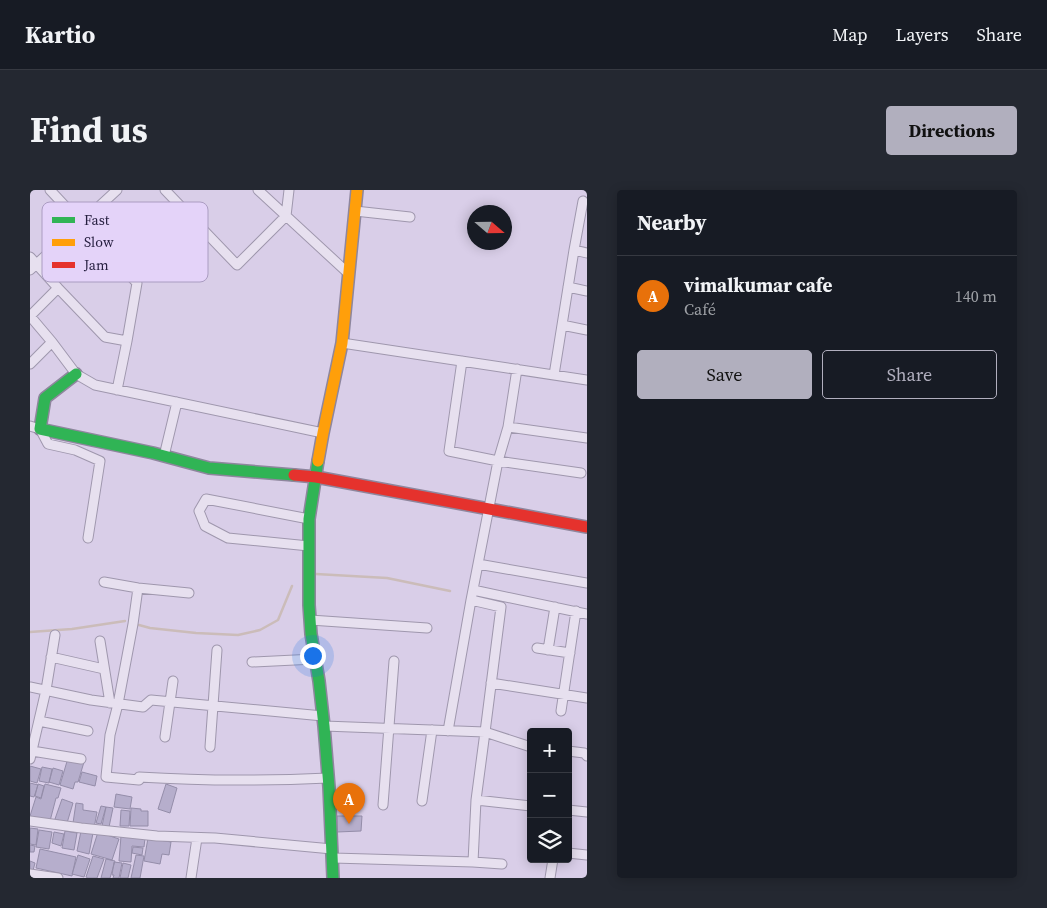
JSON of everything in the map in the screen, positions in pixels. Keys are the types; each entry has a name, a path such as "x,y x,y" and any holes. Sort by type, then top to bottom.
{"main road":[{"path":"333,878 323,721 310,620 309,519 323,433 342,343 357,190"},
{"path":"76,374 45,398 35,427 209,468 316,477 587,527"}],"street":[{"path":"50,190 61,202"},
{"path":"105,202 118,190"},
{"path":"165,190 177,202"},
{"path":"258,190 349,274"},
{"path":"208,235 237,265 286,216 289,190"},
{"path":"554,375 583,202"},
{"path":"355,211 410,217"},
{"path":"574,250 587,253"},
{"path":"42,256 32,264 42,273"},
{"path":"52,282 105,337 126,341"},
{"path":"117,390 136,282"},
{"path":"568,287 587,291"},
{"path":"58,288 30,317 76,374 95,385 323,433"},
{"path":"562,325 587,330"},
{"path":"30,364 52,342"},
{"path":"342,343 587,380"},
{"path":"462,361 449,451 581,474"},
{"path":"448,731 488,509 498,461 508,428 516,369"},
{"path":"164,456 177,402"},
{"path":"35,427 48,444 75,450 100,461 88,538"},
{"path":"508,428 587,438"},
{"path":"309,519 206,499 199,511 205,526 228,538 309,546"},
{"path":"478,564 587,583"},
{"path":"104,582 138,588 189,593"},
{"path":"138,588 134,624 114,703 106,777 139,780 140,778 268,781 328,778"},
{"path":"473,590 587,614"},
{"path":"471,600 501,607 476,800 473,862"},
{"path":"548,650 555,607"},
{"path":"561,711 576,612"},
{"path":"310,620 427,628"},
{"path":"55,635 46,690 31,755 81,759"},
{"path":"100,641 104,669 114,703"},
{"path":"537,648 570,653"},
{"path":"210,747 217,650"},
{"path":"51,657 104,669"},
{"path":"252,662 315,659"},
{"path":"382,805 394,661"},
{"path":"165,736 173,681"},
{"path":"491,683 587,698"},
{"path":"30,687 90,700 143,707 151,700 170,701 213,705 388,729 485,732 527,746"},
{"path":"39,721 88,731"},
{"path":"422,800 432,730"},
{"path":"572,752 584,753 587,756"},
{"path":"476,800 527,806"},
{"path":"572,810 587,812"},
{"path":"30,821 332,854 502,864"},
{"path":"191,878 197,838"},
{"path":"572,853 587,855"},
{"path":"550,878 552,863"},
{"path":"30,874 58,878"}],"building":[{"path":"68,758 84,762 78,782 75,782 73,789 60,785"},
{"path":"30,766 41,769 37,783 30,781"},
{"path":"42,767 52,769 49,783 39,781"},
{"path":"53,768 63,771 59,785 49,782"},
{"path":"82,772 97,776 95,786 79,782"},
{"path":"30,783 38,785 34,797 30,796"},
{"path":"38,784 44,786 41,798 35,796"},
{"path":"45,784 61,788 58,798 56,798 50,821 30,816 36,797 41,799"},
{"path":"166,784 177,788 170,813 158,809"},
{"path":"116,794 132,797 130,809 114,807"},
{"path":"62,799 73,803 67,823 55,819"},
{"path":"76,803 83,804 83,810 97,812 94,828 73,823"},
{"path":"101,806 106,807 101,824 96,823"},
{"path":"106,807 113,808 109,827 102,826"},
{"path":"131,808 148,811 148,826 130,826"},
{"path":"121,810 130,811 129,826 120,826"},
{"path":"337,816 362,816 361,831 337,832"},
{"path":"30,828 38,829 36,845 30,844"},
{"path":"39,830 52,832 49,849 36,847"},
{"path":"65,831 77,833 74,850 62,848"},
{"path":"81,831 93,833 89,854 77,851"},
{"path":"54,832 64,834 61,846 52,843"},
{"path":"98,832 119,839 112,860 91,854"},
{"path":"121,836 145,838 144,847 132,846 131,862 119,861"},
{"path":"148,838 171,842 169,855 162,854 160,864 144,861"},
{"path":"30,845 35,846 34,852 30,852"},
{"path":"133,847 143,848 142,855 132,853"},
{"path":"40,849 76,857 72,876 36,868"},
{"path":"78,855 90,859 84,877 72,874"},
{"path":"136,855 144,856 140,878 131,878"},
{"path":"93,856 104,859 97,878 88,878 86,877"},
{"path":"106,859 115,861 110,878 101,878"},
{"path":"30,861 35,863 32,874 30,873"},
{"path":"114,862 122,863 119,878 113,878 114,875 112,875"},
{"path":"123,863 131,865 128,878 120,878"}],"waterway":[{"path":"316,574 387,578 450,591"},
{"path":"139,625 196,633 238,635 260,630 278,620 292,586"},
{"path":"30,632 72,629 125,621"}],"traffic: fast":[{"path":"76,374 45,398 40,429 153,453 209,468 294,475"},
{"path":"318,461 309,519 309,605 311,634 324,726 333,878"}],"traffic: slow":[{"path":"318,461 342,343 357,190"}],"traffic: jam":[{"path":"294,475 316,477 587,527"}],"place":[{"name":"vimalkumar cafe","path":"349,824"}]}
